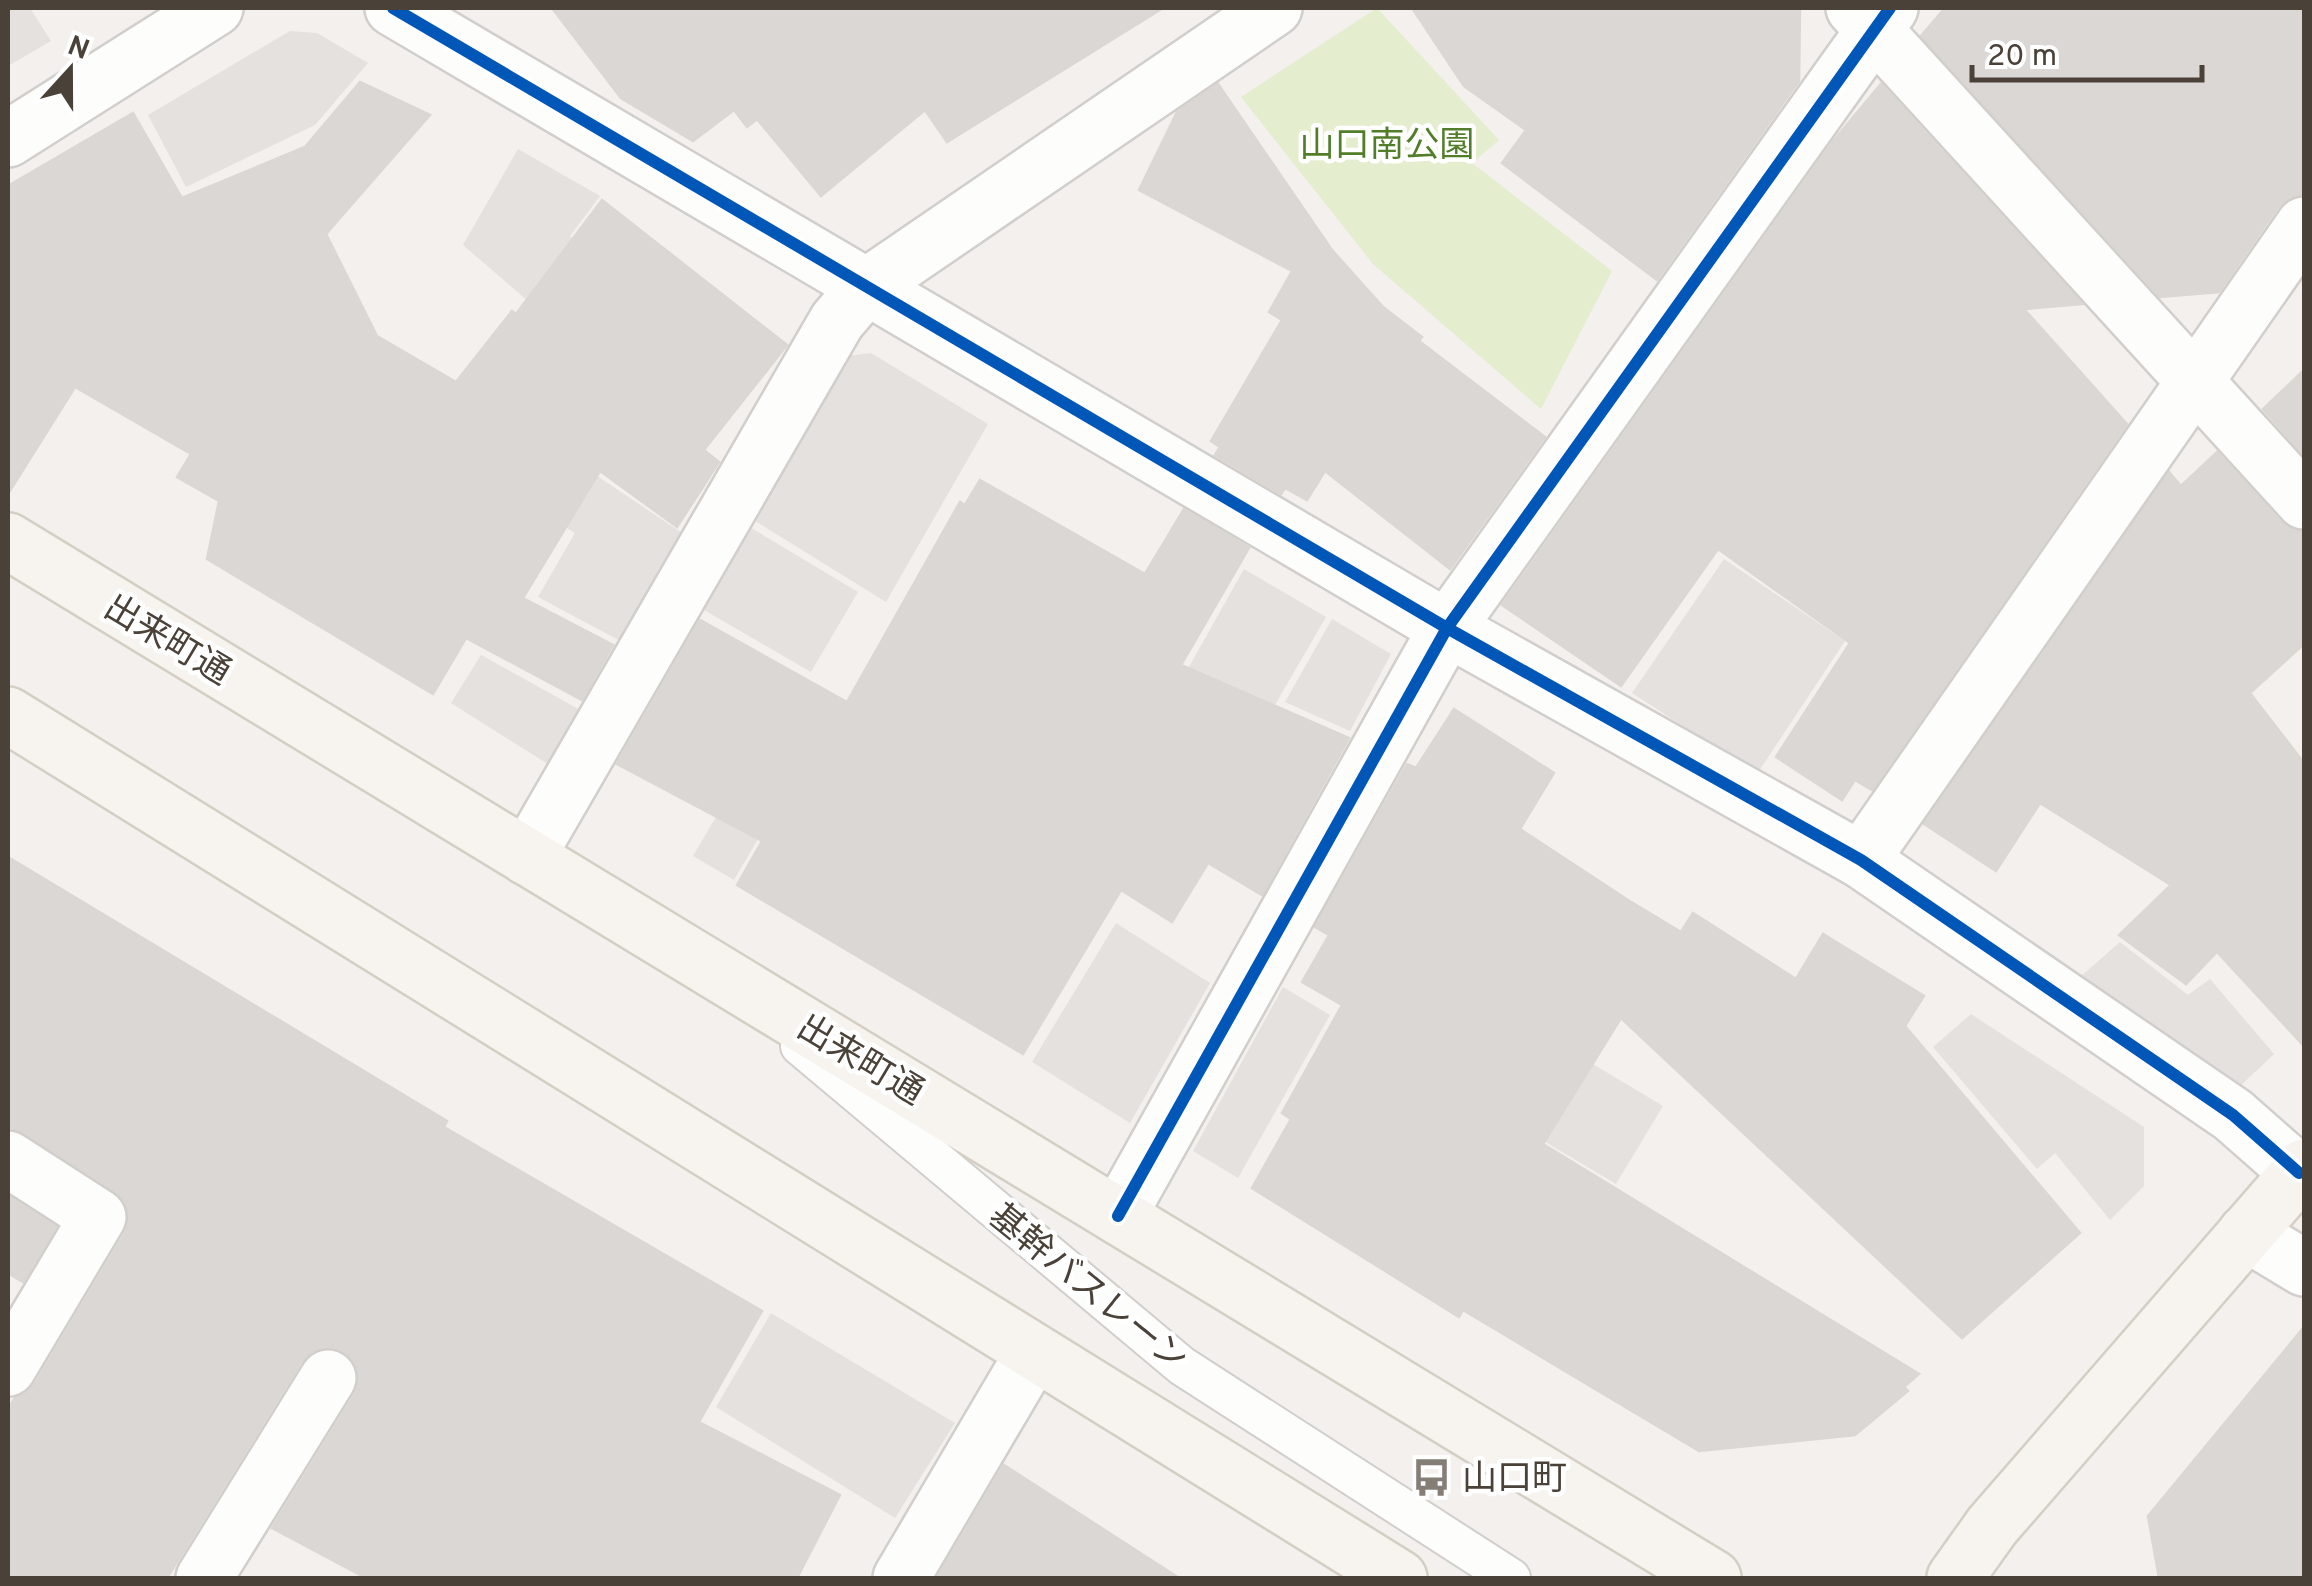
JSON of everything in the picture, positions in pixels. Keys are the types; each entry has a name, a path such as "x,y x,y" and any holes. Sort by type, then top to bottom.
{"main road":[{"name":"出来町通","path":"8,541 1713,1578"},
{"path":"8,716 1400,1578"},
{"path":"1955,1578 1992,1526 2302,1170"}],"street":[{"path":"8,138 215,8"},
{"path":"393,8 1447,628 1862,860 2233,1115 2302,1170"},
{"path":"527,857 837,321 866,287 1274,8"},
{"path":"1118,1216 1447,628 1872,15 2304,502"},
{"path":"1862,860 2304,225"},
{"path":"8,1159 98,1217 8,1368"},
{"path":"2246,1233 2304,1268"},
{"path":"901,1578 1033,1354"},
{"path":"204,1578 328,1378"}],"lane":[{"name":"基幹バスレーン","path":"694,958 1182,1366 1511,1578"}],"green space":[{"name":"山口南公園","path":"1377,8 1499,140 1472,163 1612,271 1541,409 1373,264 1241,97"}],"shaded area":[{"path":"8,8 30,8 51,41 8,66"},
{"path":"290,31 317,33 368,63 315,125 186,187 148,115"},
{"path":"518,149 600,196 570,236 593,255 542,313 463,245"},
{"path":"871,353 988,424 886,602 752,519 846,356"},
{"path":"551,445 688,537 626,644 538,597 575,533 521,499"},
{"path":"748,526 858,592 811,672 699,607"},
{"path":"1724,559 1845,641 1757,774 1632,693"},
{"path":"1244,569 1326,617 1257,736 1176,690"},
{"path":"1332,619 1391,654 1350,731 1285,702"},
{"path":"481,655 582,711 551,766 451,703"},
{"path":"771,723 812,747 734,880 693,856"},
{"path":"1116,923 1210,983 1130,1123 1032,1062"},
{"path":"2120,942 2188,995 2210,979 2274,1054 2238,1088 2079,978"},
{"path":"1283,987 1330,1015 1238,1178 1193,1151"},
{"path":"1971,1014 2144,1127 2144,1186 2110,1220 2055,1153 2037,1169 1933,1047"},
{"path":"1536,1030 1663,1106 1616,1184 1517,1125"},
{"path":"771,1313 955,1423 895,1518 716,1407"}],"building":[{"path":"552,8 1163,8 947,142 925,110 821,196 757,119 747,127 734,110 693,141 621,98"},
{"path":"1412,8 1800,8 1799,81 1657,280 1502,163 1526,130 1464,86"},
{"path":"1945,8 2304,8 2304,194 2290,197 2278,207 2219,292 2160,297 1921,36"},
{"path":"360,82 430,115 326,234 377,336 456,382 512,311 516,314 602,200 787,345 704,450 719,462 677,527 600,471 523,598 613,645 582,700 466,638 433,694 207,559 219,501 177,477 191,454 75,387 8,494 8,186 133,113 182,198 305,147"},
{"path":"1218,84 1332,250 1383,307 1422,337 1419,341 1545,437 1450,569 1325,471 1307,500 1285,488 1281,494 1215,455 1220,447 1211,441 1282,320 1269,312 1292,271 1139,190 1177,112"},
{"path":"1881,84 2082,304 2024,309 2127,424 1872,790 1855,780 1842,800 1776,757 1850,643 1718,549 1621,686 1502,605 1834,140"},
{"path":"2304,370 2304,455 2263,409"},
{"path":"2217,452 2281,522 2304,531 2304,644 2250,693 2304,763 2304,1046 2217,952 2186,984 2119,935 2171,885 2040,803 1996,871 1924,824 2169,472 2181,486"},
{"path":"980,480 1145,574 1184,509 1249,548 1181,665 1349,738 1262,895 1208,863 1172,922 1121,890 1023,1054 737,885 762,841 617,764 700,620 847,702 960,502 965,505"},
{"path":"1454,709 1554,773 1520,829 1628,900 1681,932 1693,913 1796,979 1823,934 1924,996 1905,1026 2080,1233 1962,1338 1621,1018 1543,1144 1919,1374 1904,1387 1908,1391 1855,1435 1699,1451 1463,1310 1459,1317 1252,1188 1291,1119 1282,1113 1342,1005 1302,982 1329,935 1315,927 1407,764 1416,768"},
{"path":"8,857 447,1121 444,1127 762,1311 699,1422 840,1495 797,1578 366,1578 272,1528 355,1394 359,1378 355,1362 344,1351 328,1347 312,1351 301,1362 167,1578 8,1578 8,1409 15,1398 35,1384 125,1233 129,1217 125,1202 115,1191 25,1133 8,1128"},
{"path":"8,1196 56,1227 23,1282 8,1273"},
{"path":"2304,1327 2304,1578 2159,1578 2148,1516"},
{"path":"1004,1465 1179,1578 937,1578"}],"cycle path":[{"path":"393,8 1447,628 1861,860 2233,1115 2299,1173"},
{"path":"1118,1216 1447,628 1890,8"}],"place":[{"name":"山口町","path":"1432,1477"}]}
